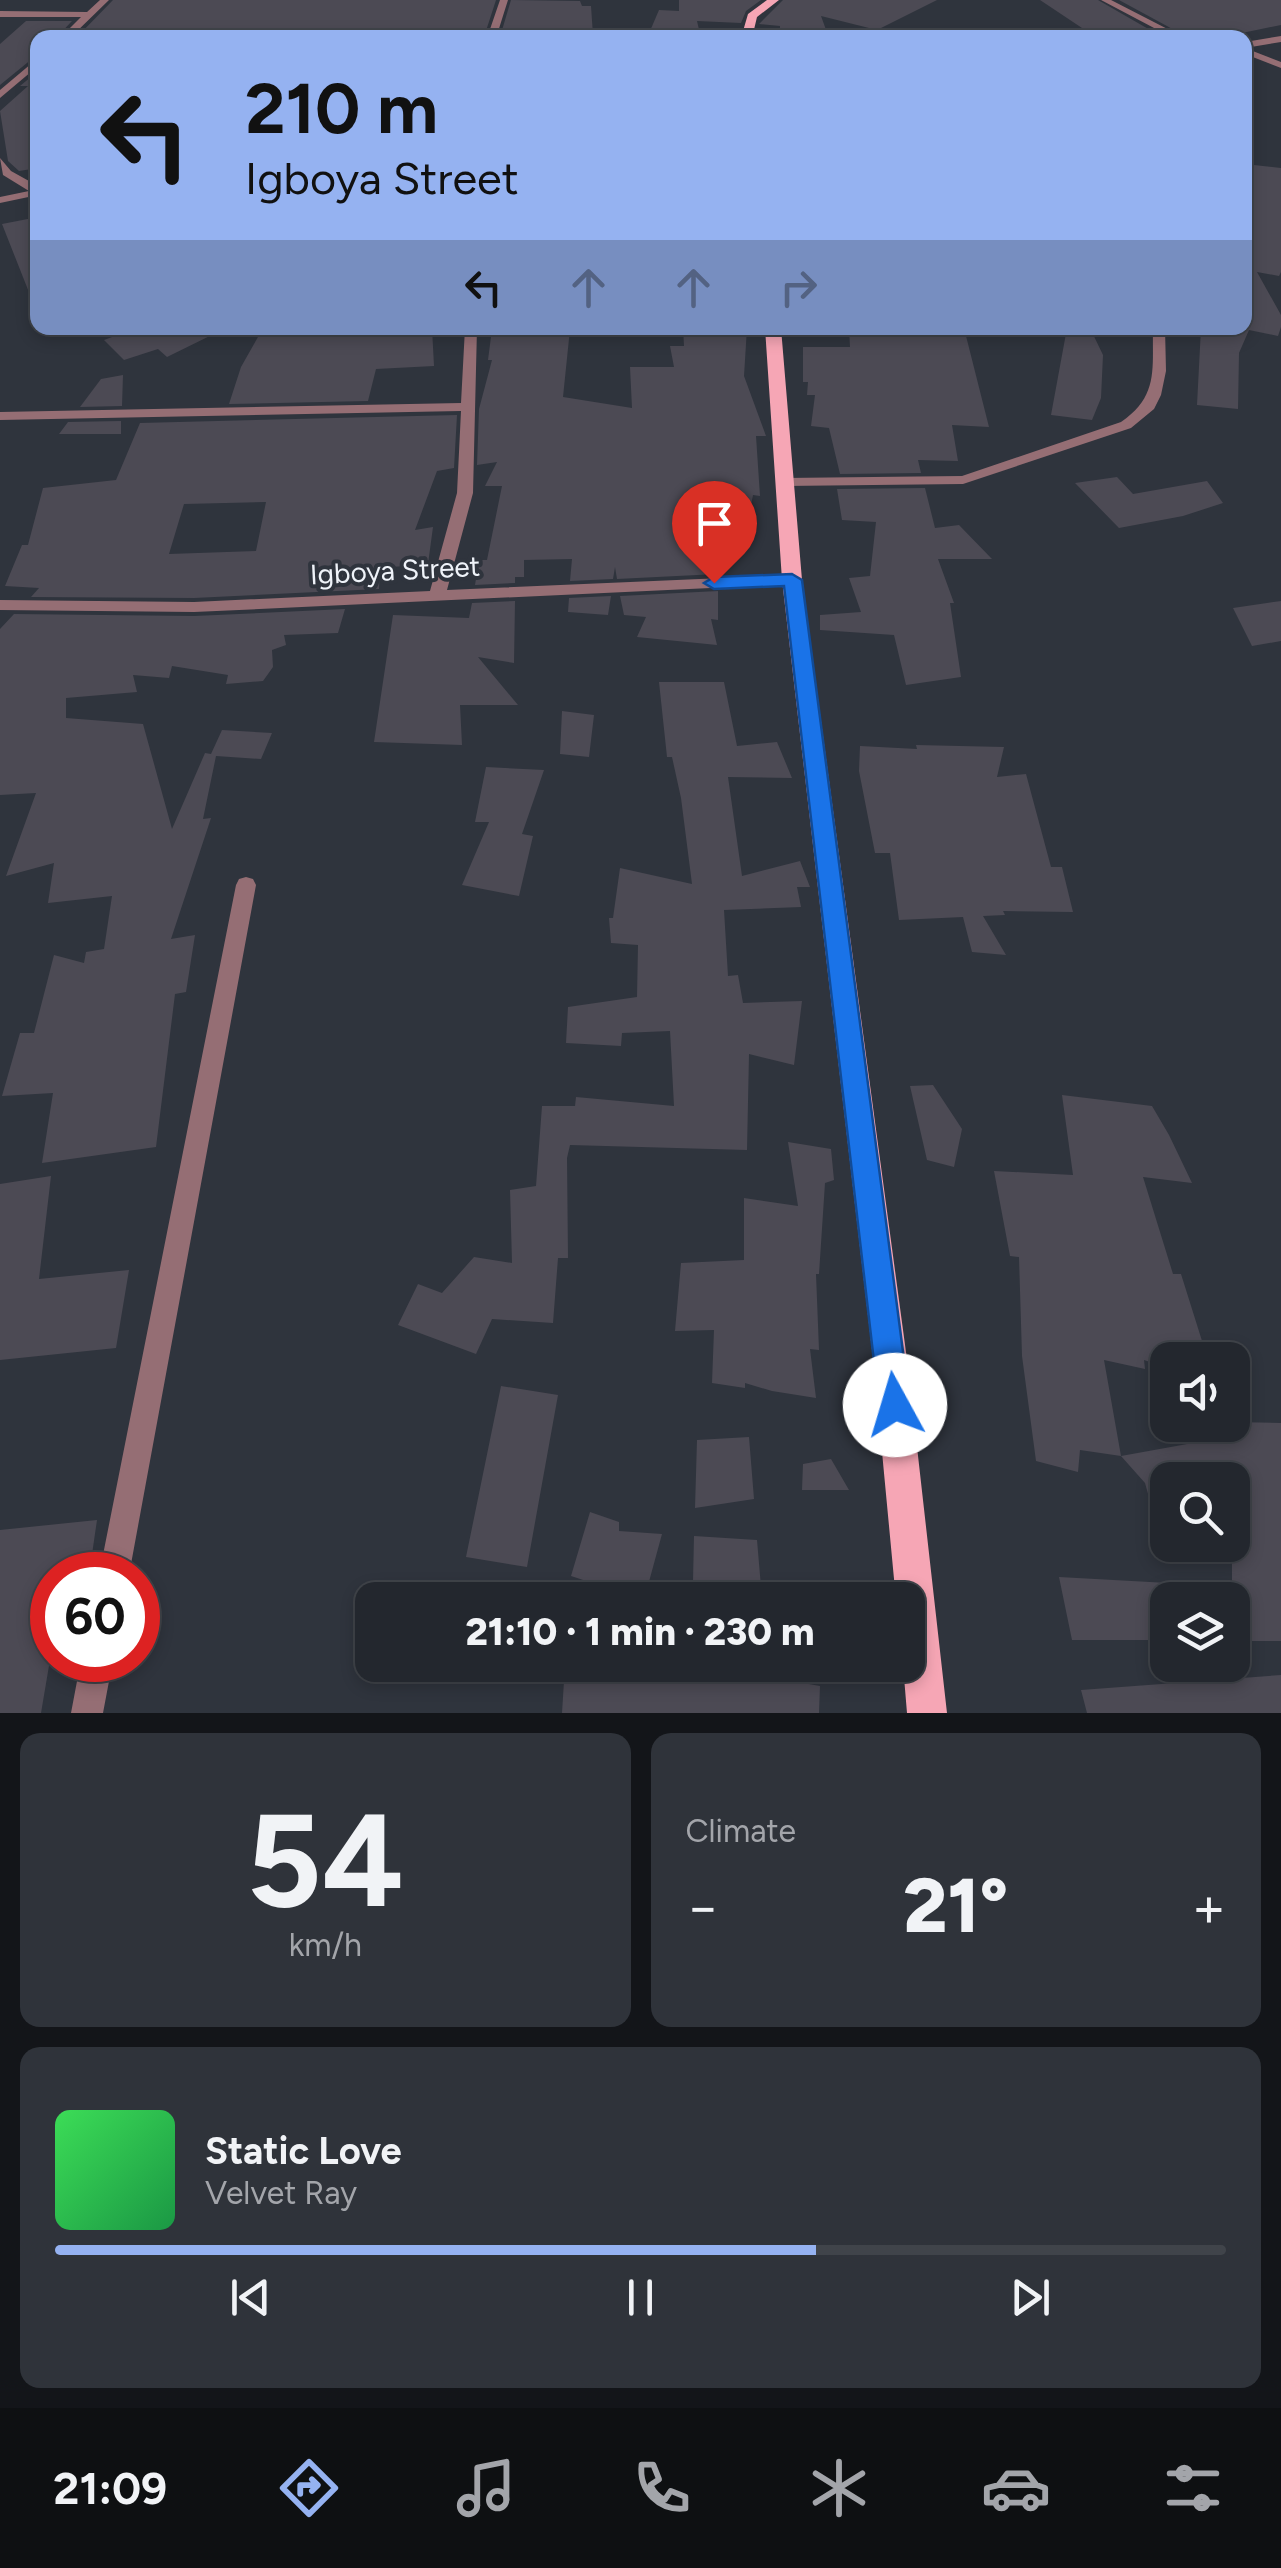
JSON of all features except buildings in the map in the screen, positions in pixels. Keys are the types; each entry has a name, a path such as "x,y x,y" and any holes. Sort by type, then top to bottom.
{"main road":[{"path":"748,30 752,16 774,0"},
{"path":"774,335 792,580 891,1367 928,1713"}],"street":[{"path":"73,30 105,0"},
{"path":"495,30 504,0"},
{"path":"1105,0 1165,30"},
{"path":"0,14 89,15"},
{"path":"1252,46 1281,39"},
{"path":"1252,51 1281,65"},
{"path":"0,95 30,68"},
{"path":"0,161 8,174 30,187"},
{"path":"0,200 30,194"},
{"path":"437,596 465,494 471,335"},
{"path":"784,482 963,480 1126,425 1146,413 1157,396 1159,335"},
{"path":"0,416 466,407"},
{"name":"Igboya Street","path":"0,605 194,607 792,580"},
{"path":"118,1552 246,885"},
{"path":"87,1713 93,1682"}],"route":[{"path":"714,583 792,580 895,1405"}]}
